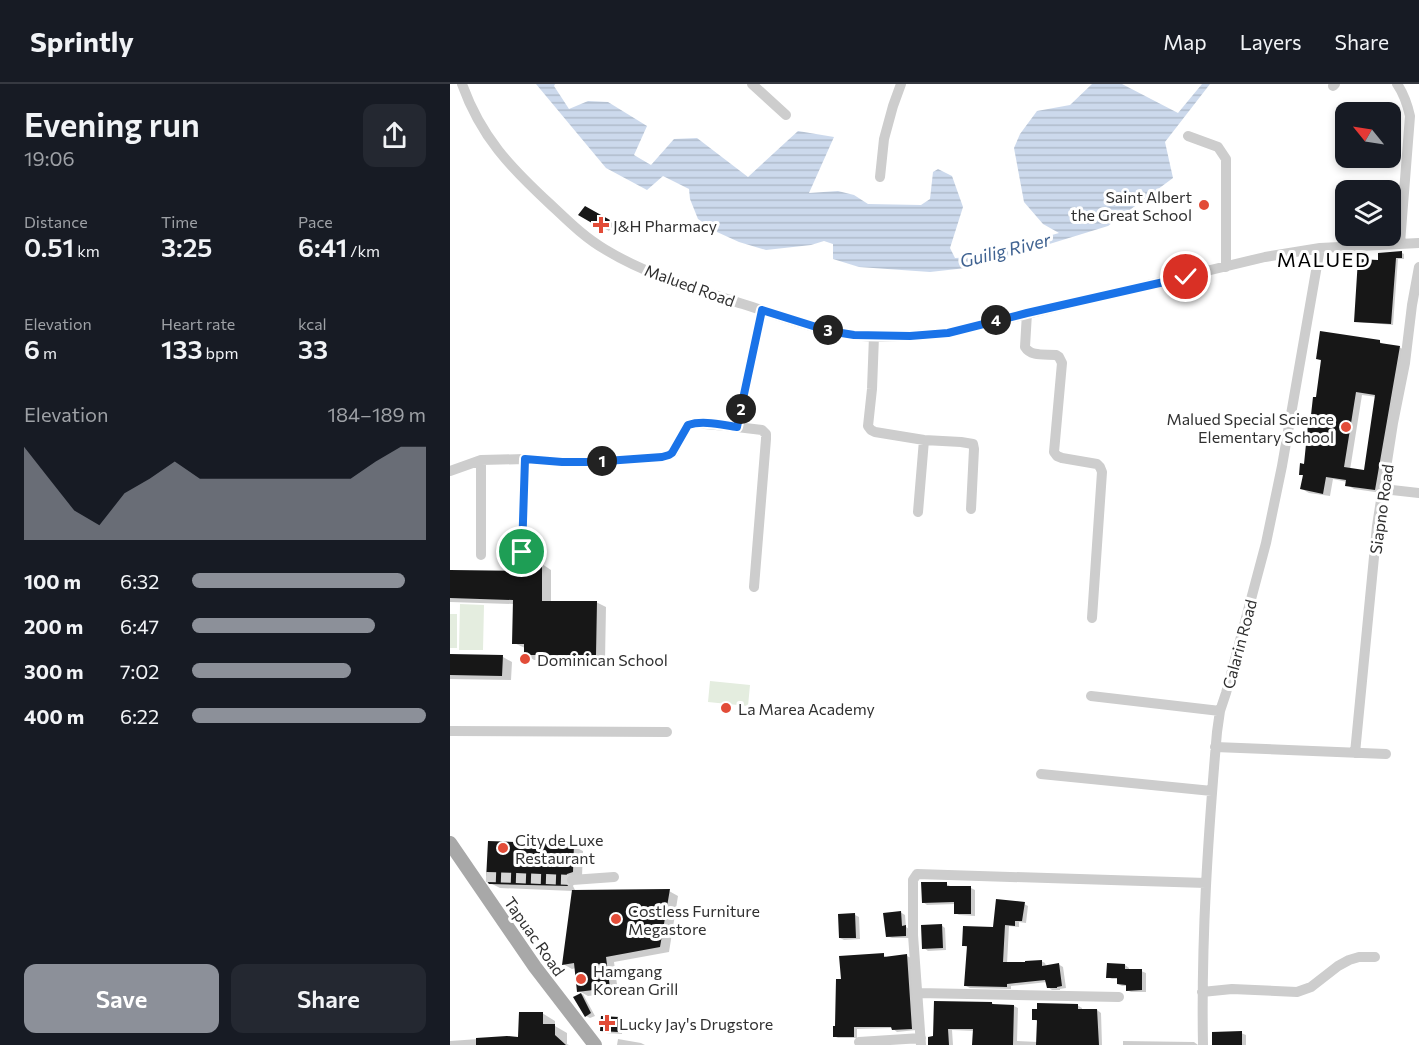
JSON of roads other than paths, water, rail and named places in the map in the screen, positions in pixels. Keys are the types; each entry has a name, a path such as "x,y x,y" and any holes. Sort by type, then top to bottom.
{"main road":[{"name":"Tapuac Road","path":"450,843 481,878 535,967 595,1045"}],"street":[{"name":"Malued Road","path":"462,84 479,123 498,150 525,180 575,228 606,250 655,274 829,331 874,336 948,333 1265,257 1320,248 1352,246"},
{"path":"752,84 786,115"},
{"path":"880,177 884,139 901,84"},
{"path":"1397,84 1403,93 1410,116 1401,230"},
{"path":"1188,136 1218,147 1226,159 1226,267"},
{"name":"Malued Road","path":"1401,243 1419,243"},
{"name":"Calarin Road","path":"1203,1045 1202,992 1206,882 1215,747 1220,711 1266,543 1282,466 1320,248"},
{"name":"Siapno Road","path":"1355,753 1377,526 1419,267"},
{"path":"737,427 762,310"},
{"path":"1027,313 1025,347 1027,350 1032,354 1056,355 1062,363 1054,452 1062,458 1097,464 1102,472 1092,618"},
{"path":"874,336 868,426 875,432 924,440 973,444 975,449 971,509"},
{"path":"450,471 481,460 592,462 662,457 672,453 688,425 694,423 762,430 766,434 754,587"},
{"path":"918,512 924,440"},
{"path":"522,552 525,459"},
{"path":"481,460 481,555"},
{"path":"1383,489 1419,493"},
{"path":"1091,696 1220,711"},
{"path":"450,731 667,732"},
{"path":"1215,747 1386,754"},
{"path":"1041,774 1212,791"},
{"path":"859,1042 921,1042 913,924 913,880 917,874 1206,882"},
{"path":"572,880 614,877"},
{"path":"1202,992 1232,989 1297,992 1311,987 1349,960 1359,957 1375,957"},
{"path":"918,993 1119,997"}],"water":[{"name":"Guilig River","path":"536,84 555,84 554,86 569,109 588,101 608,102 647,126 634,155 651,165 674,139 697,138 748,177 798,131 834,137 809,193 838,191 854,195 868,204 921,205 930,199 933,172 938,169 952,176 963,207 950,248 955,258 975,257 1059,233 1043,224 1024,202 1014,148 1020,134 1037,111 1070,105 1092,84 1122,84 1178,113 1202,84 1210,84 1165,142 1173,178 1108,226 975,267 930,272 859,267 833,259 833,244 824,241 811,245 766,250 739,242 717,232 698,219 690,199 689,189 663,176 647,190 606,168"}],"tunnel":[{"path":"486,877 572,880"}],"place":[{"name":"Saint Albert the Great School","path":"1204,205"},
{"name":"J&H Pharmacy","path":"601,225"},
{"name":"Malued Special Science Elementary School","path":"1346,427"},
{"name":"Dominican School","path":"525,659"},
{"name":"La Marea Academy","path":"726,708"},
{"name":"City de Luxe Restaurant","path":"503,848"},
{"name":"Costless Furniture Megastore","path":"616,919"},
{"name":"Hamgang Korean Grill","path":"581,979"},
{"name":"Lucky Jay's Drugstore","path":"607,1023"}],"district":[{"name":"MALUED","path":"1324,259"}]}
